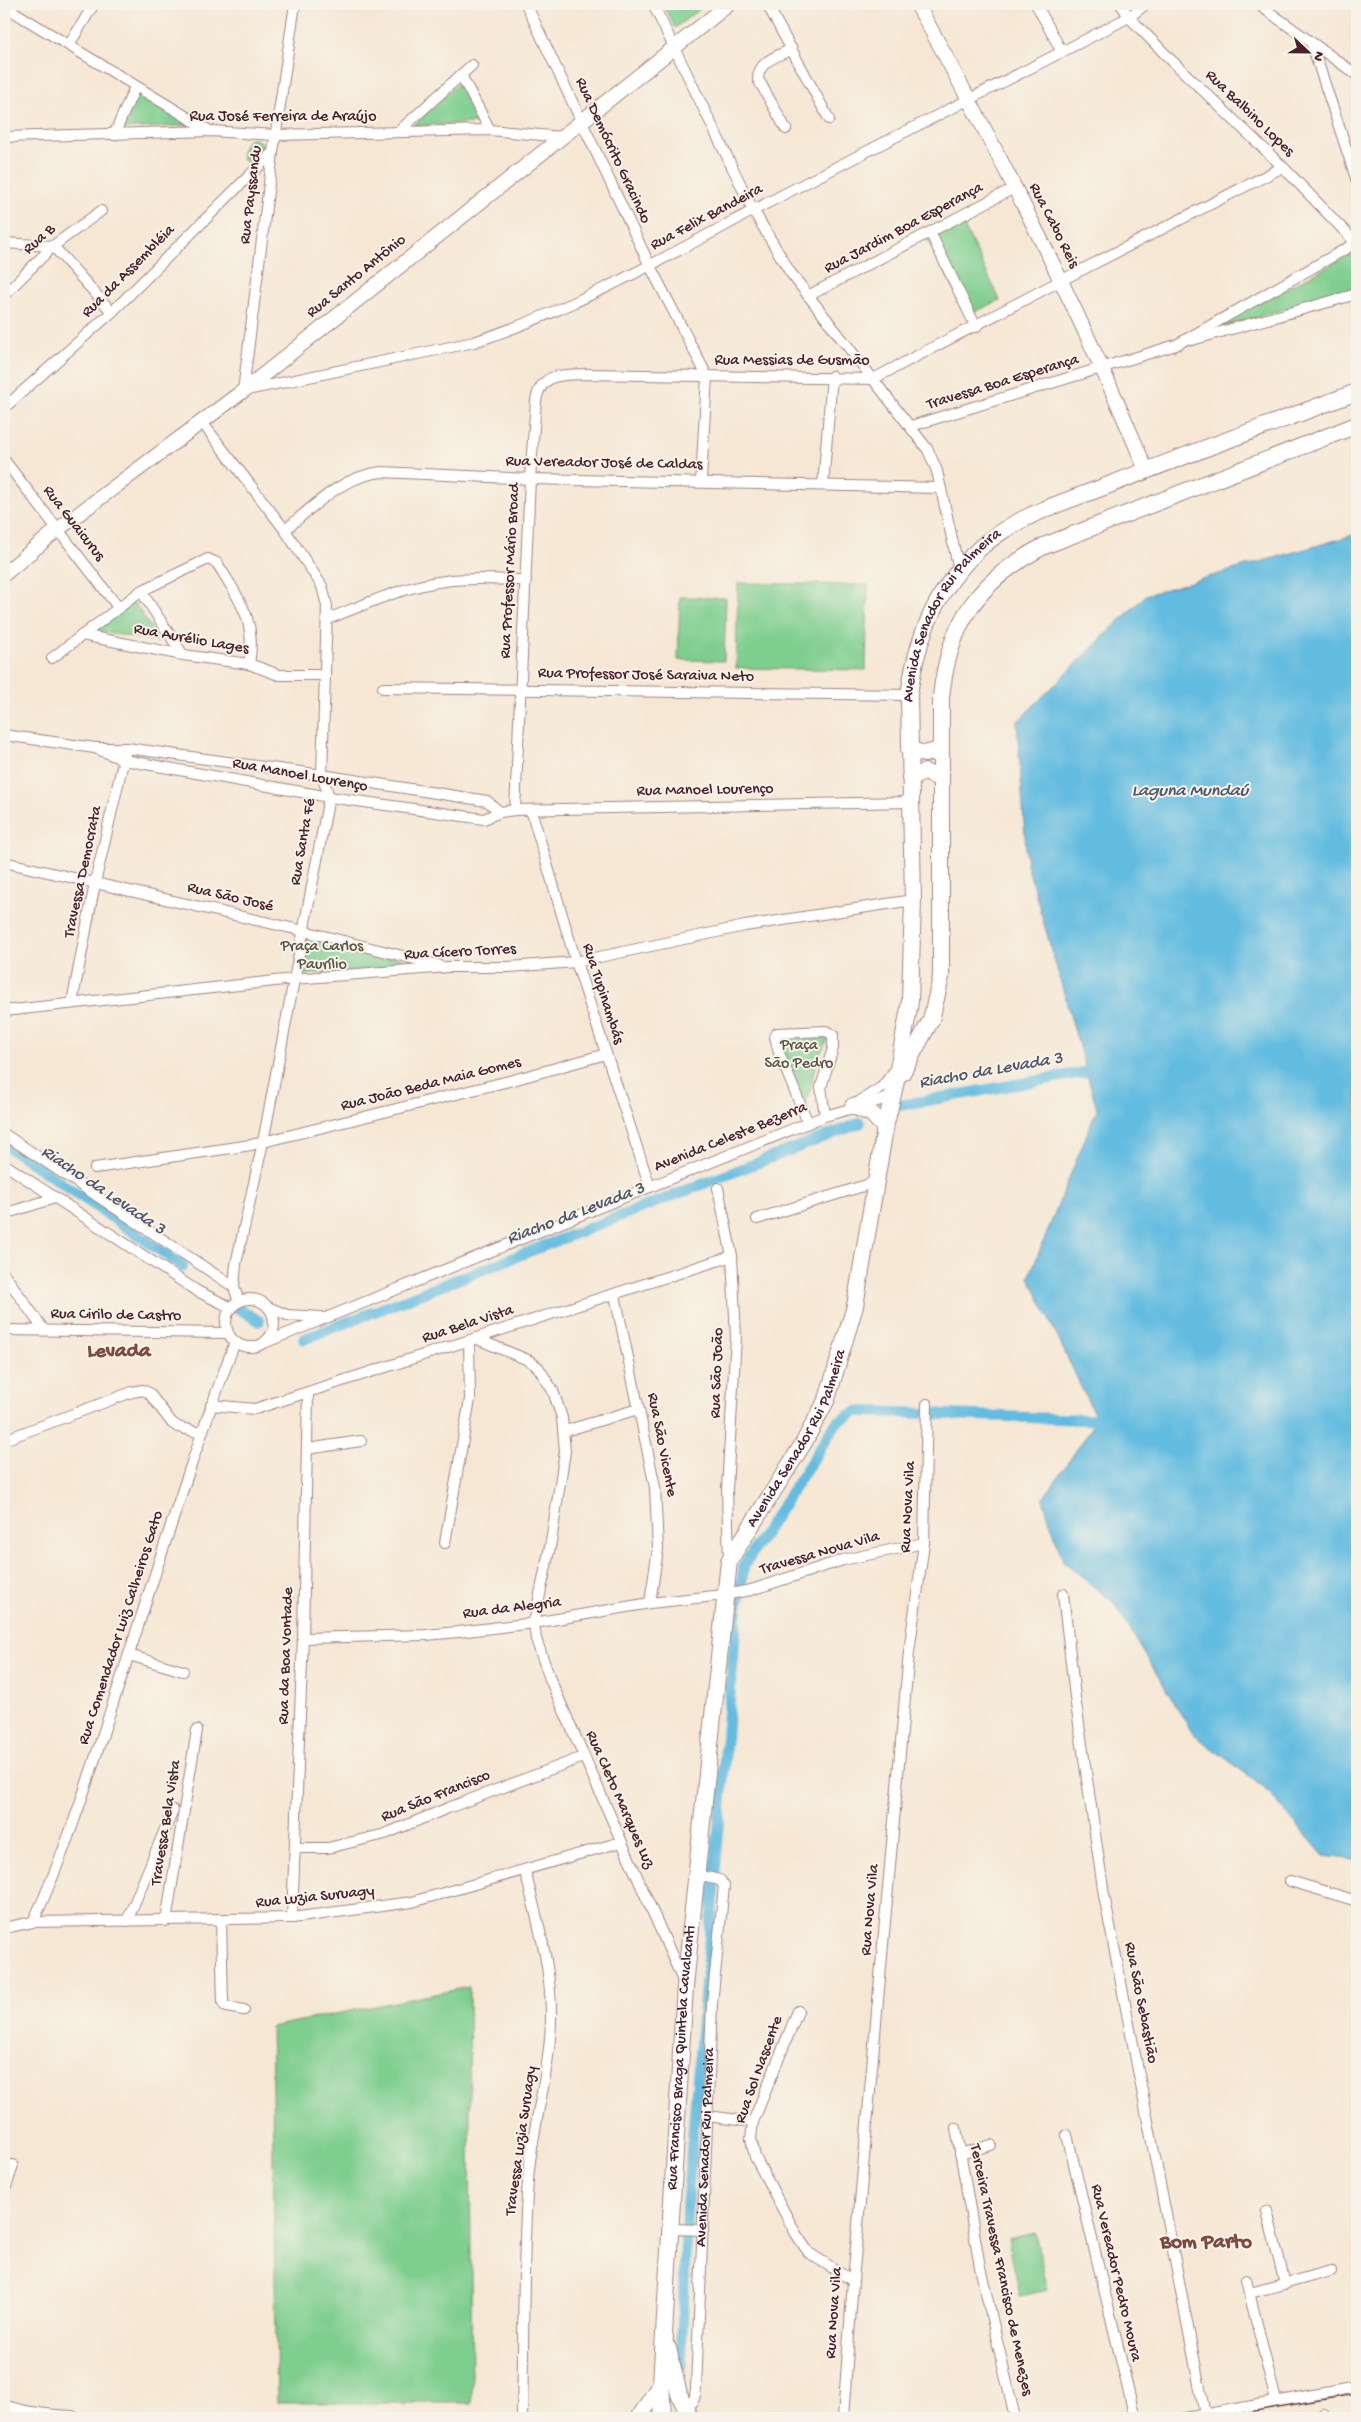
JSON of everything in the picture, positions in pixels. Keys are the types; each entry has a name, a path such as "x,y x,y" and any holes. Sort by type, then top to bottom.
{"main road":[{"name":"Avenida Senador Rui Palmeira","path":"705,1789 727,1595 729,1561 803,1444 827,1400 855,1306 885,1128 894,1091 910,1002 913,900 909,695 920,639 934,608 959,570 1000,532 1025,518 1146,470 1357,392"},
{"name":"Avenida Senador Rui Palmeira","path":"894,1091 930,1020 940,985 940,697 943,672 949,649 968,609 985,587 1004,570 1044,546 1357,425"},
{"path":"909,749 924,754 940,750"},
{"path":"910,778 925,772 941,778"},
{"path":"848,1108 872,1114 885,1128"},
{"name":"Rua Francisco Braga Quintela Cavalcanti","path":"663,2418 660,2383 664,2326 675,2229 685,1986 702,1877 705,1789"},
{"path":"664,2326 686,2413"},
{"path":"639,2418 660,2383"}],"street":[{"path":"69,45 94,4"},
{"name":"Rua Payssandu","path":"243,390 275,135 294,4"},
{"name":"Rua Demócrito Gracindo","path":"526,4 650,266 708,376"},
{"path":"653,4 753,210 790,272 911,426 933,459 959,570"},
{"name":"Rua Santo Antônio","path":"4,574 57,530 271,368 728,4"},
{"path":"766,4 829,119"},
{"name":"Rua Cabo Reis","path":"917,4 970,99 1062,280 1104,369 1146,470"},
{"path":"1036,4 1062,52"},
{"name":"Rua Balbino Lopes","path":"1121,4 1129,17 1283,168 1356,244"},
{"name":"Rua Felix Bandeira","path":"243,390 474,342 511,330 650,266 753,210 1129,17 1146,4"},
{"path":"1258,4 1357,75"},
{"path":"4,6 211,131"},
{"path":"1311,42 1357,180"},
{"path":"786,129 758,79 758,73 762,65 792,49"},
{"path":"398,132 472,65"},
{"path":"461,75 490,130"},
{"path":"114,135 135,86"},
{"name":"Rua José Ferreira de Araújo","path":"4,137 211,131 275,135 490,130 561,136"},
{"name":"Rua da Assembléia","path":"4,408 112,312 273,152"},
{"name":"Rua Messias de Gusmão","path":"588,374 832,376 873,379 1062,280 1283,168"},
{"name":"Rua Jardim Boa Esperança","path":"808,296 1014,188"},
{"name":"Rua B","path":"4,295 53,246 101,211"},
{"path":"930,232 976,326"},
{"path":"7,243 53,246 112,312"},
{"path":"1176,345 1356,244"},
{"path":"1104,369 1176,345 1357,294"},
{"path":"271,368 270,378 277,383"},
{"name":"Travessa Boa Esperança","path":"911,426 1104,369"},
{"name":"Rua Professor Mário Broad","path":"514,810 530,479 536,401 540,385 558,375 588,374"},
{"path":"701,481 708,376"},
{"path":"823,485 832,376"},
{"name":"Rua Santa Fé","path":"201,421 286,530 322,586 328,606 324,675 322,775 329,796 263,1142 236,1264 234,1287 236,1305"},
{"name":"Rua Guaicurus","path":"4,460 118,607"},
{"name":"Rua Vereador José de Caldas","path":"286,530 334,488 364,474 381,472 530,479 701,481 940,488"},
{"path":"52,658 141,591 196,562 212,559 222,571 249,618 252,646 248,664"},
{"path":"328,619 399,591 432,583 485,579 526,580"},
{"path":"141,591 183,655"},
{"name":"Rua Aurélio Lages","path":"82,635 183,655 248,664 279,675 324,675"},
{"name":"Rua Professor José Saraiva Neto","path":"383,688 909,695"},
{"name":"Rua Manoel Lourenço","path":"4,735 95,748 127,748 322,775 487,801 500,812"},
{"name":"Rua Manoel Lourenço","path":"95,748 124,760 329,796 484,819 500,812 514,810 910,802"},
{"name":"Travessa Democrata","path":"72,1003 95,883 127,748"},
{"name":"Rua Tupinambás","path":"530,810 576,962 650,1187"},
{"name":"Rua São José","path":"4,862 304,931 448,967"},
{"name":"Rua Cícero Torres","path":"4,1011 293,979 448,967 509,967 576,962 745,926 913,900"},
{"path":"808,1123 779,1053 775,1037 777,1033 826,1031 833,1035 833,1048 821,1088 825,1116"},
{"name":"Rua João Beda Maia Gomes","path":"95,1168 263,1142 512,1080 606,1054"},
{"name":"Avenida Celeste Bezerra","path":"848,1108 882,1087 898,1066"},
{"name":"Avenida Celeste Bezerra","path":"264,1343 825,1116 894,1091"},
{"path":"4,1134 234,1287"},
{"path":"4,1164 197,1291 236,1305 254,1300 268,1307 272,1314 273,1330 264,1343 249,1347 235,1342 228,1333 227,1320 236,1305"},
{"path":"757,1219 876,1182"},
{"name":"Rua São João","path":"718,1188 732,1256 736,1337 727,1489 729,1561"},
{"path":"4,1214 55,1198"},
{"name":"Rua Bela Vista","path":"211,1405 255,1409 308,1394 350,1378 732,1256"},
{"path":"4,1274 44,1330"},
{"name":"Rua São Vicente","path":"615,1294 656,1487 659,1522 658,1549 650,1603"},
{"name":"Avenida Celeste Bezerra","path":"268,1307 287,1315 325,1317"},
{"name":"Rua Cirilo de Castro","path":"4,1330 228,1333"},
{"path":"446,1543 470,1399 473,1340 528,1360 538,1366 553,1391 565,1431 565,1451 551,1542 534,1623"},
{"name":"Rua Comendador Luiz Calheiros Gato","path":"33,1922 50,1885 80,1802 201,1433 235,1342"},
{"path":"4,1440 132,1392 143,1390 149,1393 172,1423 178,1427 201,1433"},
{"name":"Rua da Boa Vontade","path":"292,1918 303,1638 308,1394"},
{"path":"565,1431 638,1408"},
{"name":"Rua Nova Vila","path":"843,2418 852,2281 909,1652 924,1543 927,1410"},
{"path":"307,1449 361,1441"},
{"name":"Travessa Nova Vila","path":"727,1595 843,1560 924,1543"},
{"name":"Rua São Sebastião","path":"1063,1594 1075,1697 1104,1895 1205,2415"},
{"name":"Rua da Alegria","path":"303,1638 426,1635 534,1623 650,1603 727,1595"},
{"name":"Rua Cleto Marques Luz","path":"534,1623 536,1639 550,1679 685,1986"},
{"path":"129,1654 183,1671"},
{"name":"Travessa Bela Vista","path":"166,1921 197,1730"},
{"name":"Rua São Francisco","path":"295,1848 328,1848 385,1834 583,1757"},
{"path":"127,1921 173,1810"},
{"name":"Rua Luzia Suruagy","path":"4,1928 33,1922 221,1921 292,1918 412,1902 621,1842"},
{"name":"Travessa Luzia Suruagy","path":"522,2418 525,2222 528,2177 544,2088 552,2020 548,1970 525,1871"},
{"name":"Avenida Senador Rui Palmeira","path":"686,2413 695,2398 698,2230 708,2116 712,2004 724,1886 721,1881 702,1877"},
{"path":"1290,1882 1357,1901"},
{"path":"221,1921 223,2003 226,2007 244,2010"},
{"name":"Rua Sol Nascente","path":"798,2011 753,2122 751,2139 755,2157 796,2234 809,2252 852,2281"},
{"path":"708,2116 753,2122"},
{"name":"Terceira Travessa Francisco de Menezes","path":"956,2128 980,2268 1015,2418"},
{"name":"Rua Vereador Pedro Moura","path":"1067,2135 1135,2418"},
{"path":"960,2154 991,2145"},
{"path":"4,2193 13,2165"},
{"path":"1267,2211 1285,2284"},
{"path":"675,2229 698,2230"},
{"path":"1250,2293 1331,2271"},
{"path":"1246,2280 1276,2401"},
{"path":"1185,2418 1357,2387"},
{"path":"4,2407 44,2417 72,2418"}],"green space":[{"path":"663,4 706,4 675,28"},
{"path":"458,83 478,123 413,126"},
{"path":"137,92 193,125 122,129"},
{"path":"254,138 264,145 264,150 257,161 250,163 242,159 242,151 248,139"},
{"path":"961,220 1000,300 968,315 927,238"},
{"path":"1357,251 1357,287 1218,329 1222,322"},
{"path":"738,583 868,585 866,670 736,668"},
{"path":"131,597 160,642 87,629"},
{"path":"680,597 726,598 724,661 678,660"},
{"name":"Praça Carlos Paurílio","path":"307,935 422,964 300,975"},
{"name":"Praça São Pedro","path":"773,1036 829,1036 816,1062 804,1109"},
{"path":"469,1987 472,2403 277,2403 271,2027"},
{"path":"1035,2233 1048,2290 1020,2296 1008,2239"}],"water":[{"name":"Laguna Mundaú","path":"1357,534 1357,1860 1324,1856 1265,1788 1193,1734 1114,1603 1063,1561 1043,1499 1097,1420 1029,1277 1097,1109 1027,864 1017,722 1146,595"}],"waterway":[{"name":"Riacho da Levada 3","path":"902,1105 1086,1072"},
{"name":"Riacho da Levada 3","path":"304,1339 860,1123"},
{"name":"Riacho da Levada 3","path":"4,1144 183,1266"},
{"name":"Riacho da Levada 3","path":"238,1308 259,1321"},
{"path":"681,2366 687,2203 737,1613 744,1565 837,1422 857,1411 1097,1420"}],"tram line":[{"path":"1213,2418 1357,2394"},
{"path":"4,2412 31,2418"}],"district":[{"name":"Levada","path":"119,1352"},
{"name":"Bom Parto","path":"1206,2243"}]}
